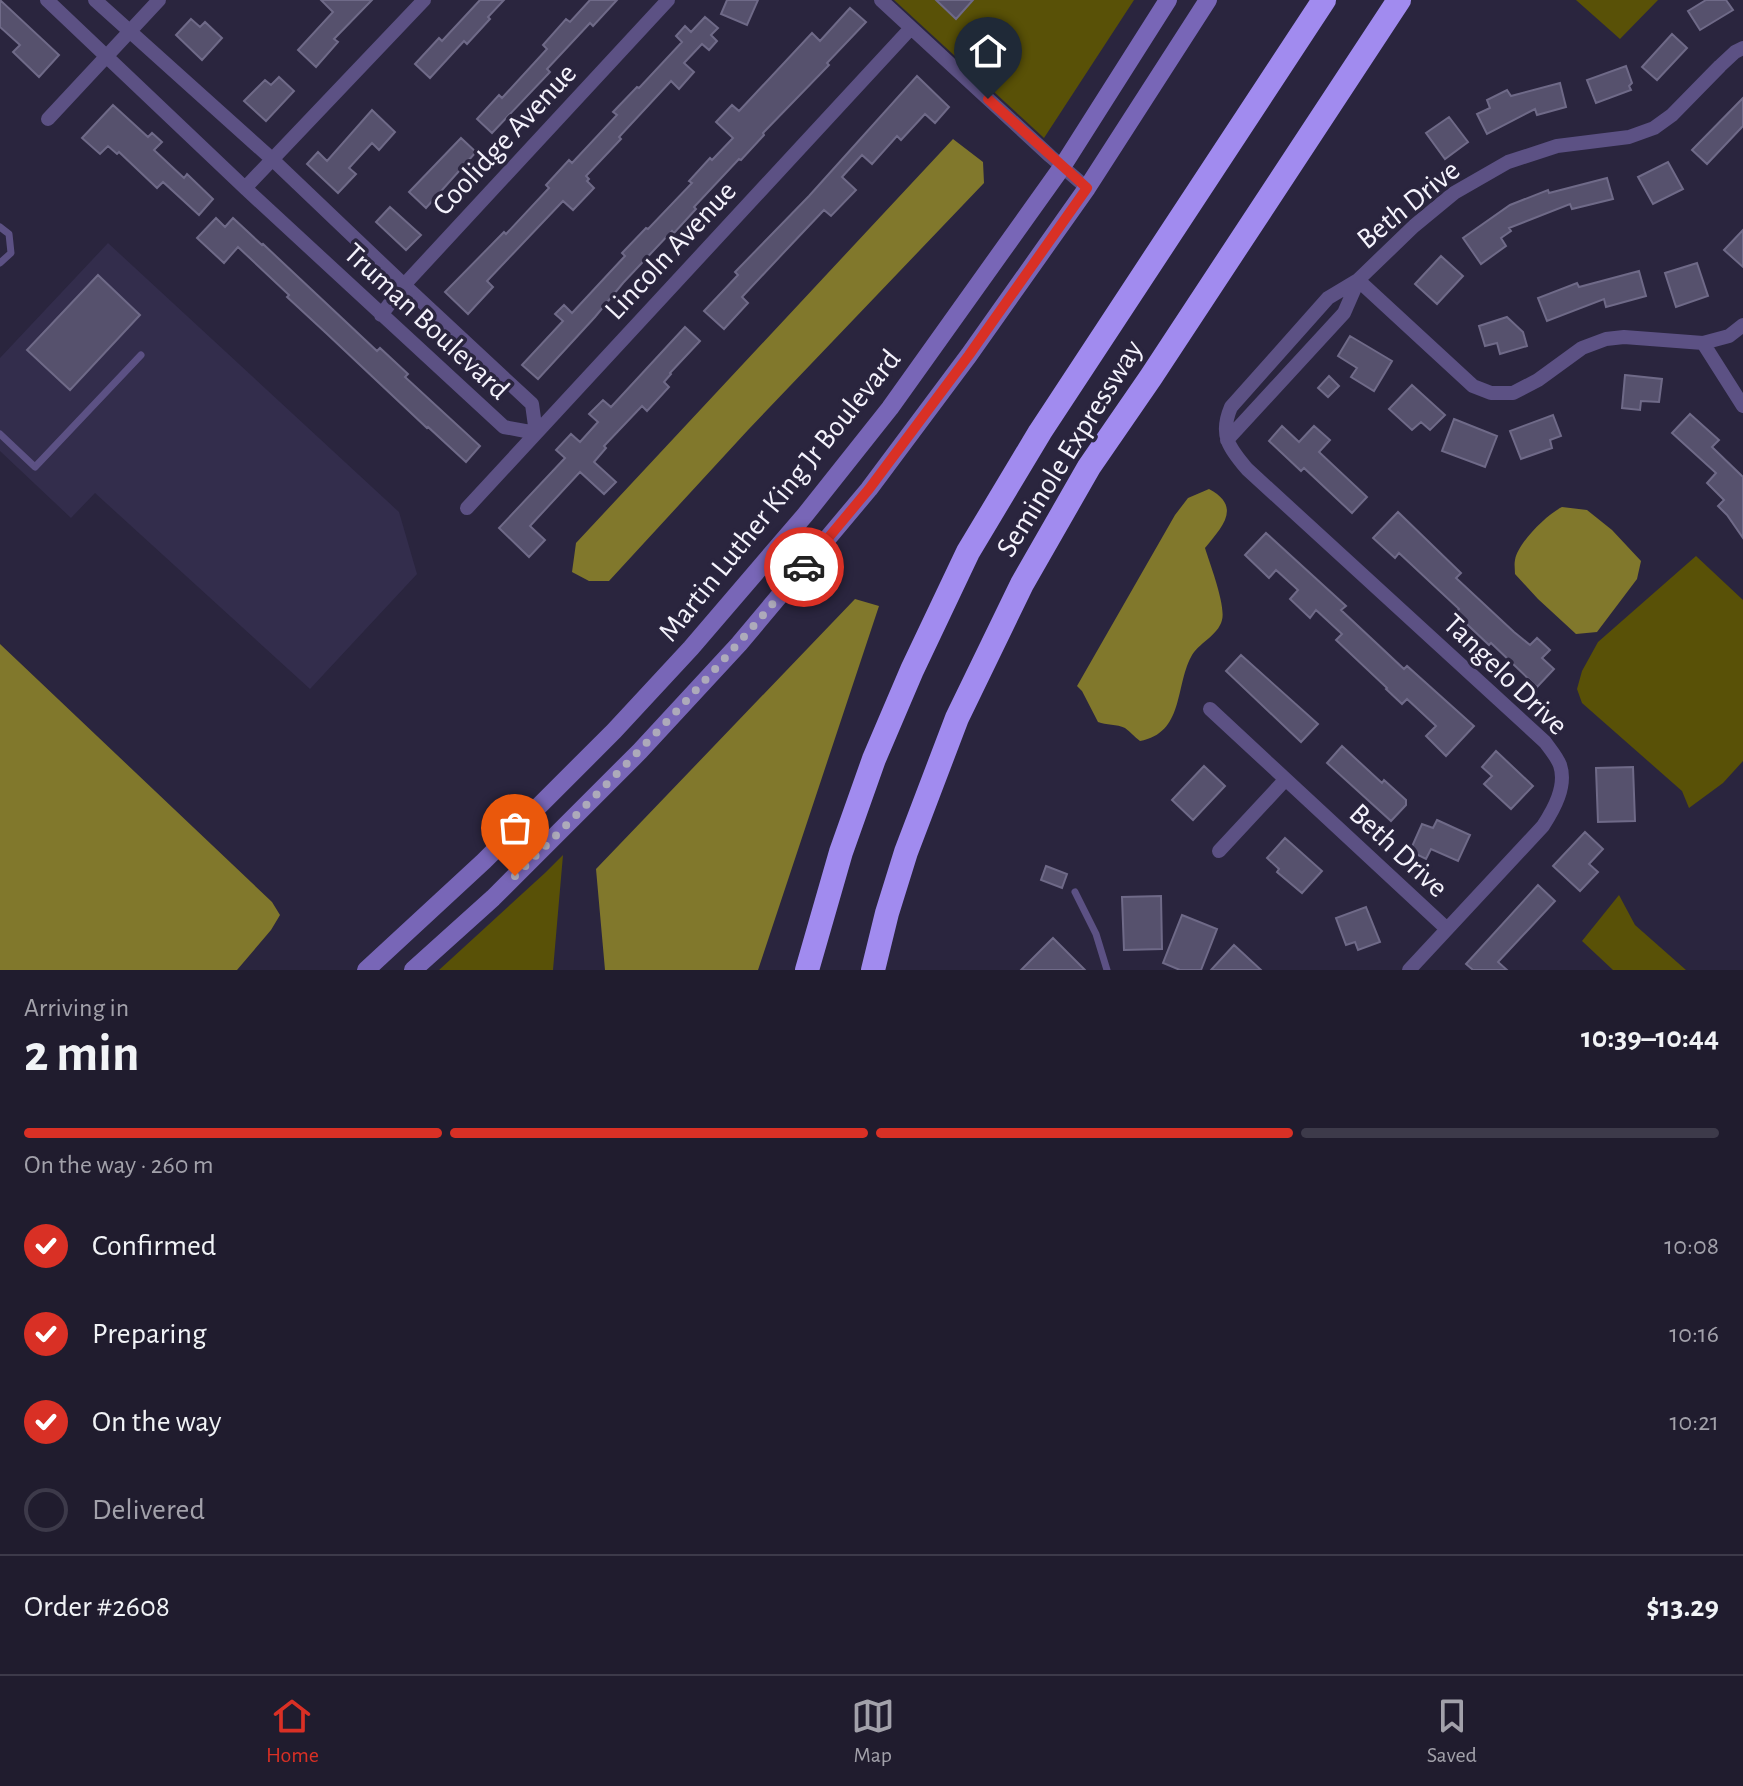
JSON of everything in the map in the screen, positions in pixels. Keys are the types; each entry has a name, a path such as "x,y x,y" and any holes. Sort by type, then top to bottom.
{"highway":[{"name":"Seminole Expressway","path":"807,970 841,852 874,759 968,552 1040,432 1324,0"},
{"name":"Seminole Expressway","path":"873,970 906,852 957,718 1022,584 1089,467 1399,0"}],"main road":[{"name":"Martin Luther King Jr Boulevard","path":"366,970 484,861 614,731 805,515 890,408 1062,167 1168,0"},
{"name":"Martin Luther King Jr Boulevard","path":"414,970 493,898 640,751 739,644 869,489 1087,188 1208,0"},
{"path":"393,945 414,970"}],"street":[{"name":"Truman Boulevard","path":"47,0 504,427 536,433 532,404 273,160 95,0"},
{"path":"48,119 159,0"},
{"path":"245,188 424,0"},
{"name":"Coolidge Avenue","path":"381,315 404,285 668,0"},
{"path":"881,0 1087,188"},
{"name":"Lincoln Avenue","path":"467,508 911,28"},
{"name":"Beth Drive","path":"1227,440 1225,421 1231,407 1328,298 1358,280 1414,226 1454,193 1520,158 1557,146 1629,137 1654,128 1743,48"},
{"path":"1358,280 1473,386 1491,393 1513,393 1538,380 1582,348 1606,339 1624,337 1703,343 1729,336 1743,325"},
{"name":"Beth Drive","path":"1227,440 1344,313 1358,280"},
{"path":"1703,343 1743,406"},
{"name":"Tangelo Drive","path":"1227,440 1247,469 1545,742 1560,765 1557,804 1543,826 1409,970"},
{"name":"Beth Drive","path":"1210,709 1447,929"},
{"path":"1219,851 1285,780"}],"lane":[{"path":"0,227 9,234 11,253 0,263"},
{"path":"0,434 35,467 141,355"},
{"path":"1075,892 1096,934 1107,970"}],"shaded area":[{"path":"894,0 1134,0 1044,138"},
{"path":"1576,0 1658,0 1620,39"},
{"path":"953,139 983,162 984,183 609,581 589,581 572,572 576,543"},
{"path":"108,243 399,512 417,574 310,689 95,493 71,518 0,451 0,358"},
{"path":"1209,489 1225,503 1227,510 1222,525 1205,548 1220,595 1222,620 1216,631 1191,657 1171,719 1164,729 1140,741 1125,728 1098,722 1077,686 1175,515 1188,498"},
{"path":"1562,507 1587,510 1612,530 1641,561 1637,579 1597,632 1576,634 1515,574 1515,560 1521,546 1541,523"},
{"path":"1696,556 1743,600 1743,761 1723,783 1689,808 1682,791 1582,703 1577,689 1582,671 1598,642"},
{"path":"855,599 879,606 758,970 605,970 596,869"},
{"path":"0,644 272,902 280,915 237,970 0,970"},
{"path":"563,855 553,970 439,970 546,872"},
{"path":"1619,895 1635,925 1686,970 1613,970 1582,941"}],"building":[{"path":"0,0 59,55 39,77 13,52 20,45 0,27"},
{"path":"321,0 372,0 334,39 338,42 316,67 298,50 333,12"},
{"path":"480,0 504,0 467,44 464,41 430,78 415,64 439,38 442,41"},
{"path":"590,0 617,0 593,26 590,23 547,69 550,72 492,133 477,119 499,95 502,98 547,49 543,45 566,19 570,22"},
{"path":"727,0 758,0 747,25 721,14"},
{"path":"936,0 973,0 956,19"},
{"path":"1706,0 1726,0 1733,10 1700,30 1688,11"},
{"path":"850,8 866,22 827,63 829,65 694,207 696,209 674,233 672,231 623,283 538,379 522,365 563,321 555,314 564,305 572,313 625,256 622,253 692,183 689,181 710,158 712,160 733,138 716,122 732,105 739,111 812,33 820,41"},
{"path":"705,17 718,28 711,35 717,41 709,50 702,44 684,63 694,72 679,89 671,81 586,176 594,188 573,210 563,201 487,281 493,287 468,314 445,292 504,232 506,234 549,188 546,185 569,160 572,163 617,115 613,112 682,42 676,36 685,26 691,32"},
{"path":"191,19 200,27 205,22 222,38 202,60 176,35"},
{"path":"1672,34 1687,48 1657,80 1642,67"},
{"path":"1626,66 1632,83 1629,86 1631,90 1596,103 1587,80"},
{"path":"917,76 949,107 935,123 925,114 901,140 897,136 872,164 862,155 842,177 856,190 831,216 824,210 742,297 748,303 724,329 704,311 738,275 735,272 809,196"},
{"path":"279,77 294,91 266,121 244,101 265,80 271,85"},
{"path":"1560,83 1566,107 1537,115 1535,109 1487,134 1477,114 1490,108 1487,100 1507,90 1511,96"},
{"path":"1743,98 1743,126 1707,164 1692,150"},
{"path":"113,105 148,137 152,133 162,142 154,150 184,178 187,174 213,199 199,215 163,182 157,188 119,152 117,154 108,146 100,154 82,138"},
{"path":"372,110 395,132 379,150 372,143 349,168 356,174 338,193 307,164 318,152 327,161"},
{"path":"1449,117 1468,142 1445,159 1426,133"},
{"path":"461,138 476,152 426,208 409,192"},
{"path":"1668,162 1683,189 1653,204 1638,177"},
{"path":"1607,178 1613,199 1572,209 1570,204 1509,228 1511,231 1501,238 1506,246 1481,264 1463,238 1510,205 1548,190 1549,193"},
{"path":"390,207 421,235 406,250 376,222"},
{"path":"216,218 225,227 233,218 377,351 380,348 408,374 405,377 480,446 466,462 287,297 289,295 238,247 224,263 197,238"},
{"path":"1743,230 1743,267 1724,250"},
{"path":"1441,256 1463,276 1437,304 1415,284"},
{"path":"1697,263 1708,296 1676,307 1665,273"},
{"path":"1639,271 1646,296 1606,307 1604,299 1547,321 1538,298 1577,283 1579,287"},
{"path":"98,275 140,315 70,390 27,350"},
{"path":"1507,317 1523,332 1527,346 1500,354 1497,343 1485,346 1479,326"},
{"path":"685,327 700,341 670,373 664,382 669,387 647,411 642,406 604,446 606,448 594,462 616,482 604,494 580,472 530,526 545,540 529,557 499,528 565,458 556,450 571,434 580,442 598,422 589,414 603,400 611,407"},
{"path":"1350,336 1392,361 1374,391 1351,377 1357,368 1338,356"},
{"path":"1625,375 1662,379 1659,402 1641,401 1640,410 1622,408"},
{"path":"1329,376 1339,386 1328,397 1318,388"},
{"path":"1412,385 1445,415 1430,430 1421,422 1412,430 1389,409"},
{"path":"1690,414 1719,440 1712,447 1743,477 1743,538 1718,506 1724,500 1707,483 1716,473 1672,433"},
{"path":"1553,415 1561,436 1550,440 1552,448 1521,459 1510,431"},
{"path":"1454,419 1497,436 1485,467 1442,451"},
{"path":"1282,426 1299,442 1314,426 1330,440 1319,452 1367,497 1352,513 1304,468 1301,471 1269,441"},
{"path":"1398,512 1461,573 1456,578 1514,632 1530,645 1537,638 1550,650 1542,658 1554,669 1537,687 1455,613 1459,609 1399,553 1395,558 1373,538"},
{"path":"1266,533 1346,606 1341,610 1404,669 1407,666 1474,726 1446,756 1426,736 1436,726 1407,699 1402,704 1386,689 1336,640 1342,634 1316,610 1310,618 1290,599 1298,590 1276,570 1269,578 1245,555"},
{"path":"1241,655 1318,724 1301,742 1226,671"},
{"path":"1342,746 1382,783 1384,780 1406,800 1406,805 1391,821 1327,763"},
{"path":"1496,751 1533,786 1511,809 1484,784 1492,776 1482,767"},
{"path":"1204,766 1225,786 1193,820 1172,800"},
{"path":"1633,767 1635,821 1598,822 1596,768"},
{"path":"1437,820 1470,835 1458,861 1431,849 1426,859 1410,851 1422,824 1433,828"},
{"path":"1585,832 1603,849 1589,864 1598,872 1580,891 1553,866"},
{"path":"1285,838 1322,871 1302,893 1277,872 1279,869 1267,858"},
{"path":"1046,866 1067,874 1062,888 1041,880"},
{"path":"1538,885 1555,901 1498,962 1507,970 1473,970 1466,964"},
{"path":"1161,896 1162,949 1124,950 1122,897"},
{"path":"1366,907 1380,942 1358,950 1355,942 1346,945 1336,918"},
{"path":"1182,915 1217,929 1201,970 1180,970 1163,963"},
{"path":"1053,938 1085,970 1021,970"},
{"path":"1234,945 1261,970 1211,970"}],"way so far":[{"path":"515,876 640,751 739,644 804,567"}],"route":[{"path":"804,567 869,489 1087,188 988,99"}]}
